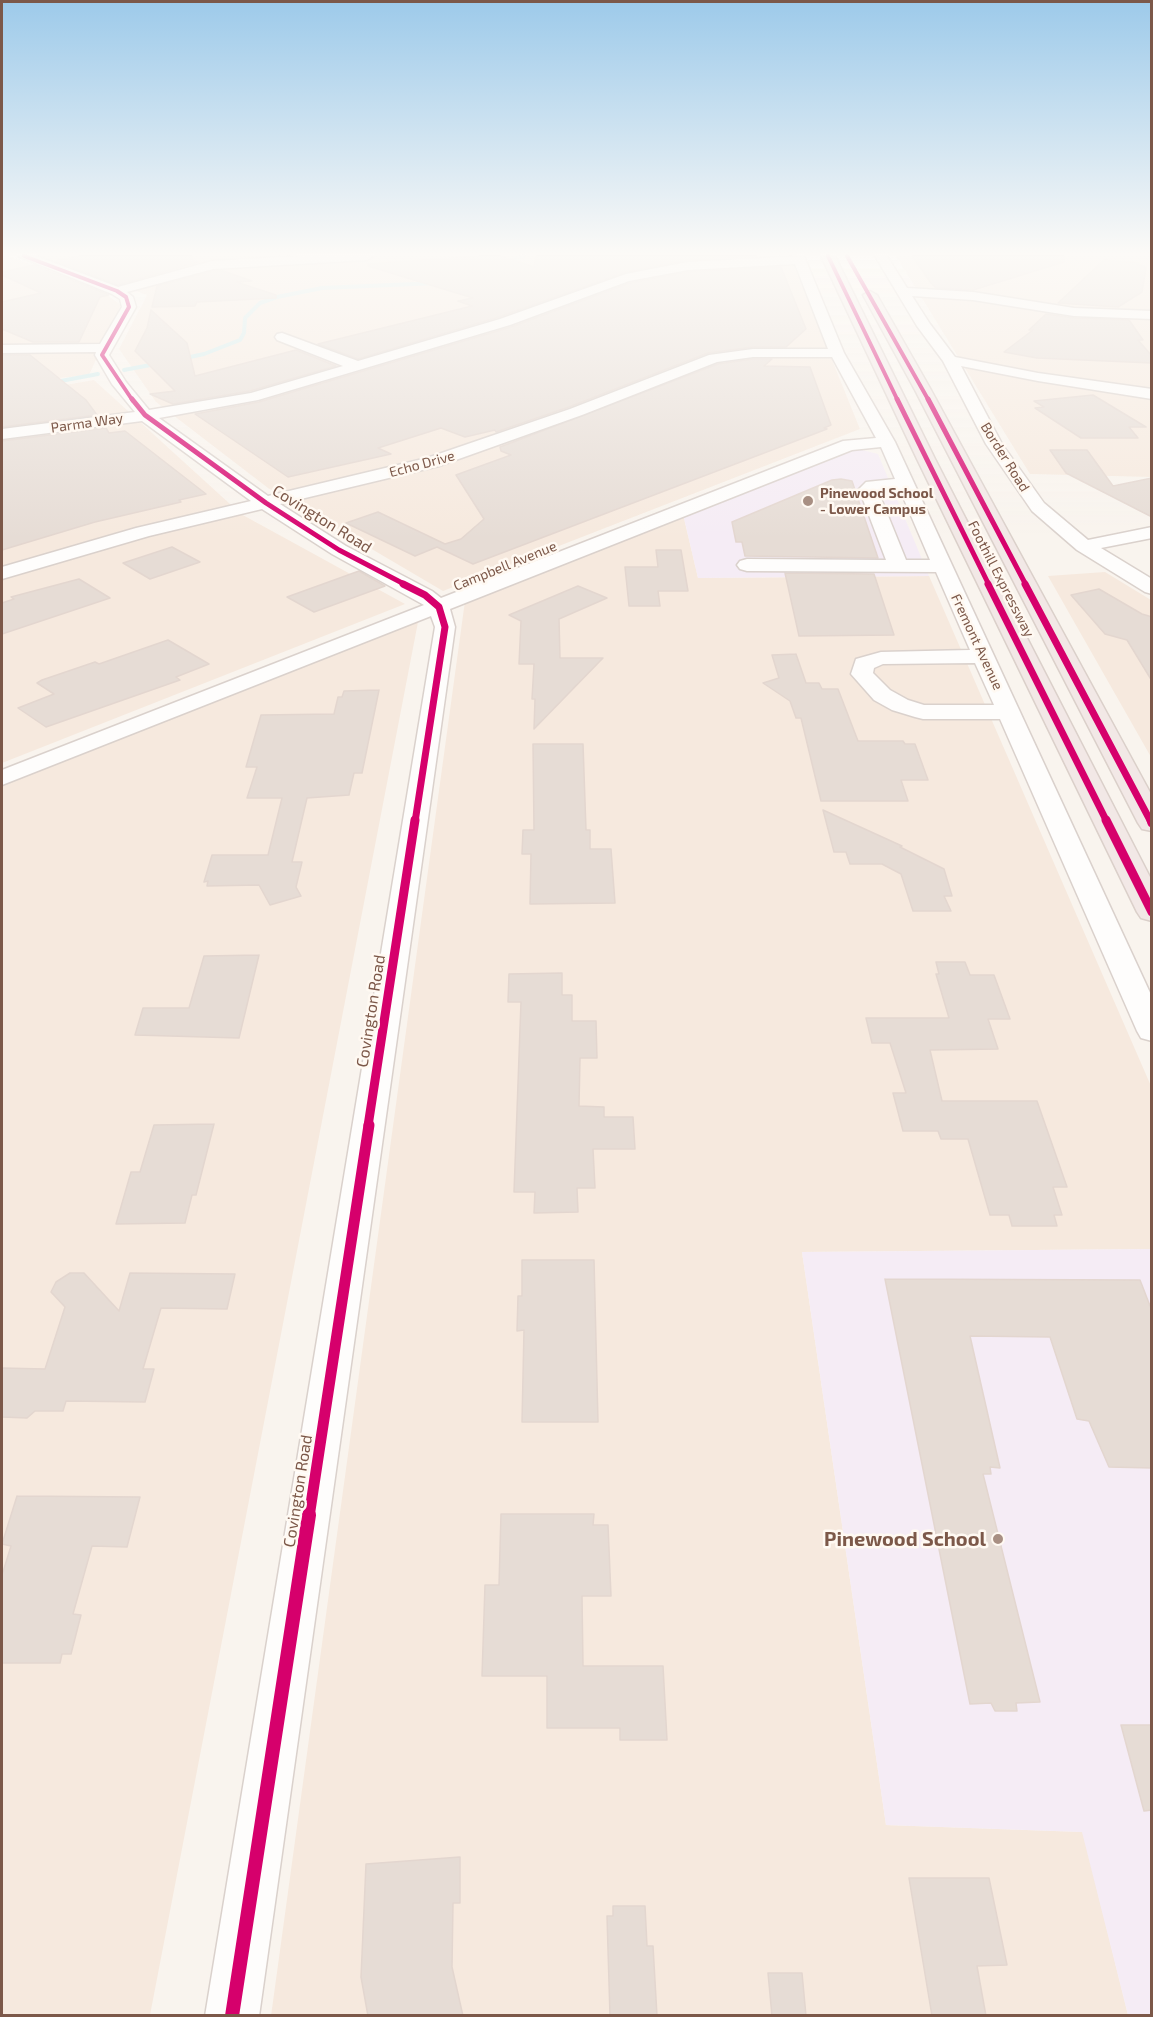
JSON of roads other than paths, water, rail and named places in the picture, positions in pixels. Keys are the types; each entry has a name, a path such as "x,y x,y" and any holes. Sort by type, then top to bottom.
{"highway":[{"name":"Foothill Expressway","path":"873,350 1152,912"},
{"name":"Foothill Expressway","path":"901,350 1152,823"}],"street":[{"name":"Covington Road","path":"103,350 102,355 106,364 146,415 266,503 339,549 425,595 439,607 445,627 232,2016"},
{"path":"316,350 355,365"},
{"name":"Parma Way","path":"2,434 146,415 253,396 407,350"},
{"name":"Fremont Avenue","path":"836,350 887,442 1152,1031"},
{"name":"Border Road","path":"942,350 950,360 994,444 1038,507 1084,546 1152,588"},
{"name":"Echo Drive","path":"2,573 143,532 467,451 576,412 714,358 744,354 837,353"},
{"path":"950,360 1038,377 1152,394"},
{"name":"Campbell Avenue","path":"2,778 849,445 887,442"},
{"path":"771,476 800,485"},
{"path":"898,565 868,489 872,486 905,484"},
{"path":"699,504 725,512"},
{"path":"1084,546 1152,532"},
{"path":"747,565 942,566"},
{"path":"983,656 881,658 864,664 862,674 882,695 900,705 923,712 1009,712"}],"waterway":[{"path":"181,359 214,350"},
{"path":"124,370 161,363"},
{"path":"50,383 98,374"}],"place":[{"name":"Pinewood School - Lower Campus","path":"808,501"},
{"name":"Pinewood School","path":"998,1539"}]}
